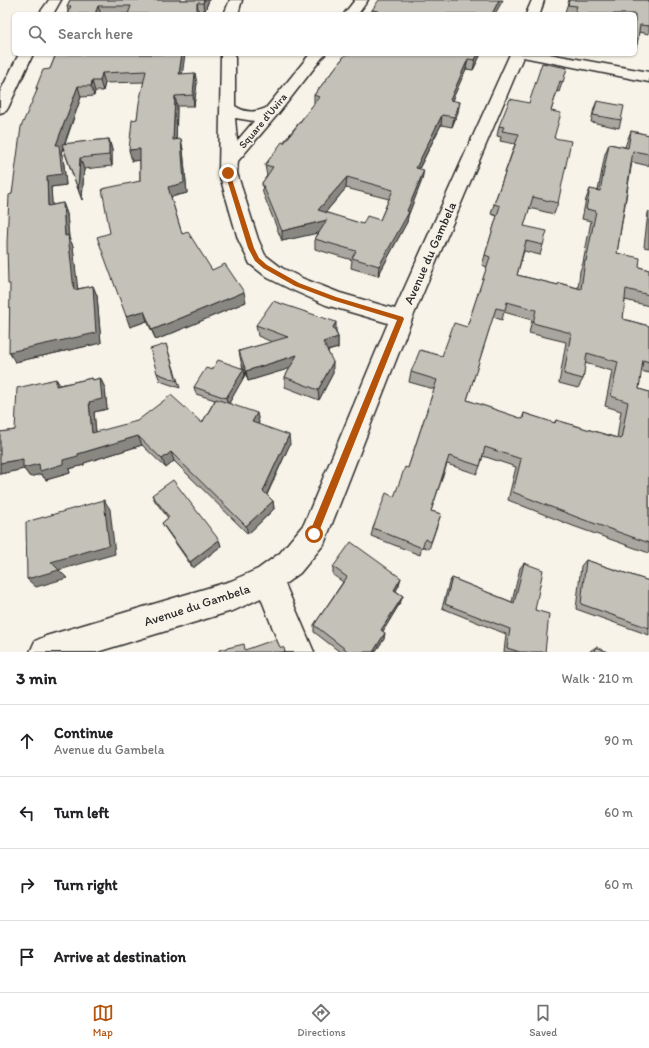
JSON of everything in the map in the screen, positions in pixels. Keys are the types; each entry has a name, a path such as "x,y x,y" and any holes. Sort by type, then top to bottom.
{"street":[{"path":"47,12 55,0"},
{"path":"232,12 236,0"},
{"path":"353,12 362,0"},
{"path":"534,12 538,0"},
{"path":"0,108 25,56"},
{"name":"Square d'Uvira","path":"228,56 227,108 229,160"},
{"name":"Square d'Uvira","path":"229,160 272,111 316,56"},
{"name":"Avenue du Gambela","path":"46,652 235,595 268,579 290,563 314,534 401,319 516,56"},
{"path":"537,56 649,77"},
{"path":"227,108 235,113 249,117 259,116 272,111"},
{"path":"229,160 228,173 230,182 248,239 257,259 275,274 297,284 334,298 401,319"},
{"path":"268,579 298,652"}],"building":[{"path":"70,0 204,0 203,3 197,3 197,12 129,12 131,6 98,6 96,12 68,12 71,6 67,6"},
{"path":"379,0 499,0 493,12 378,12 379,11 372,10"},
{"path":"569,0 649,0 649,26 640,25 637,44 637,12 575,12 577,6 568,5"},
{"path":"55,56 182,56 179,74 195,73 193,95 175,96 173,140 181,139 184,183 168,187 182,234 188,232 212,270 225,264 244,292 152,330 144,311 126,316 97,237 110,233 102,189 140,181 140,149 129,150 132,120 137,119 146,71 102,73 100,81 92,81 91,86 78,86 56,145 59,145 62,174 47,176 48,206 63,203 65,236 68,235 74,290 93,286 96,333 9,352 10,284 8,284 7,244 9,195 12,194 21,127 38,88 36,88 43,70 50,69"},
{"path":"344,56 477,56 475,60 468,59 450,100 460,102 454,117 442,115 416,168 424,170 407,211 409,212 379,266 352,258 356,251 315,239 327,220 282,231 262,183 273,167 265,165 319,97 314,95","holes":["347,177 393,190 380,220 367,216 363,224 318,210"]},
{"path":"542,63 567,68 563,82 560,81 551,111 561,113 554,138 571,141 558,203 533,197 524,226 547,231 543,245 526,241 517,275 581,289 585,261 596,211 586,209 590,189 600,191 609,144 628,148 631,131 649,135 649,154 633,151 617,253 640,258 639,267 649,270 649,295 626,289 623,319 649,326 649,362 643,360 639,389 649,392 649,543 513,492 521,459 485,447 480,466 449,456 431,511 441,514 431,542 425,539 422,548 373,528 386,493 394,497 405,467 408,468 437,380 411,372 420,350 442,356 454,323 467,327 490,257 485,255 500,206 494,204 519,134 502,131 504,127 499,126 510,99 529,103","holes":["507,302 536,310 533,323 571,333 564,374 583,379 587,353 618,362 611,396 628,402 621,439 556,420 555,423 524,413 523,419 467,400 496,308 505,310"]},
{"path":"597,101 624,106 621,120 593,115"},
{"path":"109,139 109,155 80,158 78,189 62,144"},
{"path":"273,301 336,322 333,327 338,337 323,342 333,362 318,390 285,377 297,355 246,371 239,351 288,337 256,325"},
{"path":"166,344 177,381 157,373 150,349"},
{"path":"218,360 244,369 226,398 194,387 206,368 212,370"},
{"path":"92,378 93,380 100,378 102,399 89,402 92,433 137,421 171,395 202,423 216,399 257,413 252,422 289,435 263,491 273,501 246,526 171,452 162,459 138,436 78,454 78,456 63,460 63,464 40,471 39,464 23,468 23,459 0,463 0,432 15,430 17,388 56,379 56,386"},
{"path":"173,480 219,540 190,562 162,523 169,517 152,495"},
{"path":"104,500 109,545 51,562 59,570 27,579 26,522"},
{"path":"351,542 401,578 394,590 403,596 381,630 385,633 373,652 349,652 314,625 347,577 333,567"},
{"path":"586,560 649,581 649,628 581,604"},
{"path":"524,563 543,570 535,610 549,614 545,652 520,652 507,648 510,629 445,604 452,578 514,603"},
{"path":"276,639 280,647 284,648 285,652 219,652 219,650 244,644 245,650"},
{"path":"596,647 608,652 595,652"}],"route":[{"path":"228,173 251,248 257,259 265,267 275,274 297,284 334,298 401,319 314,534"}]}
